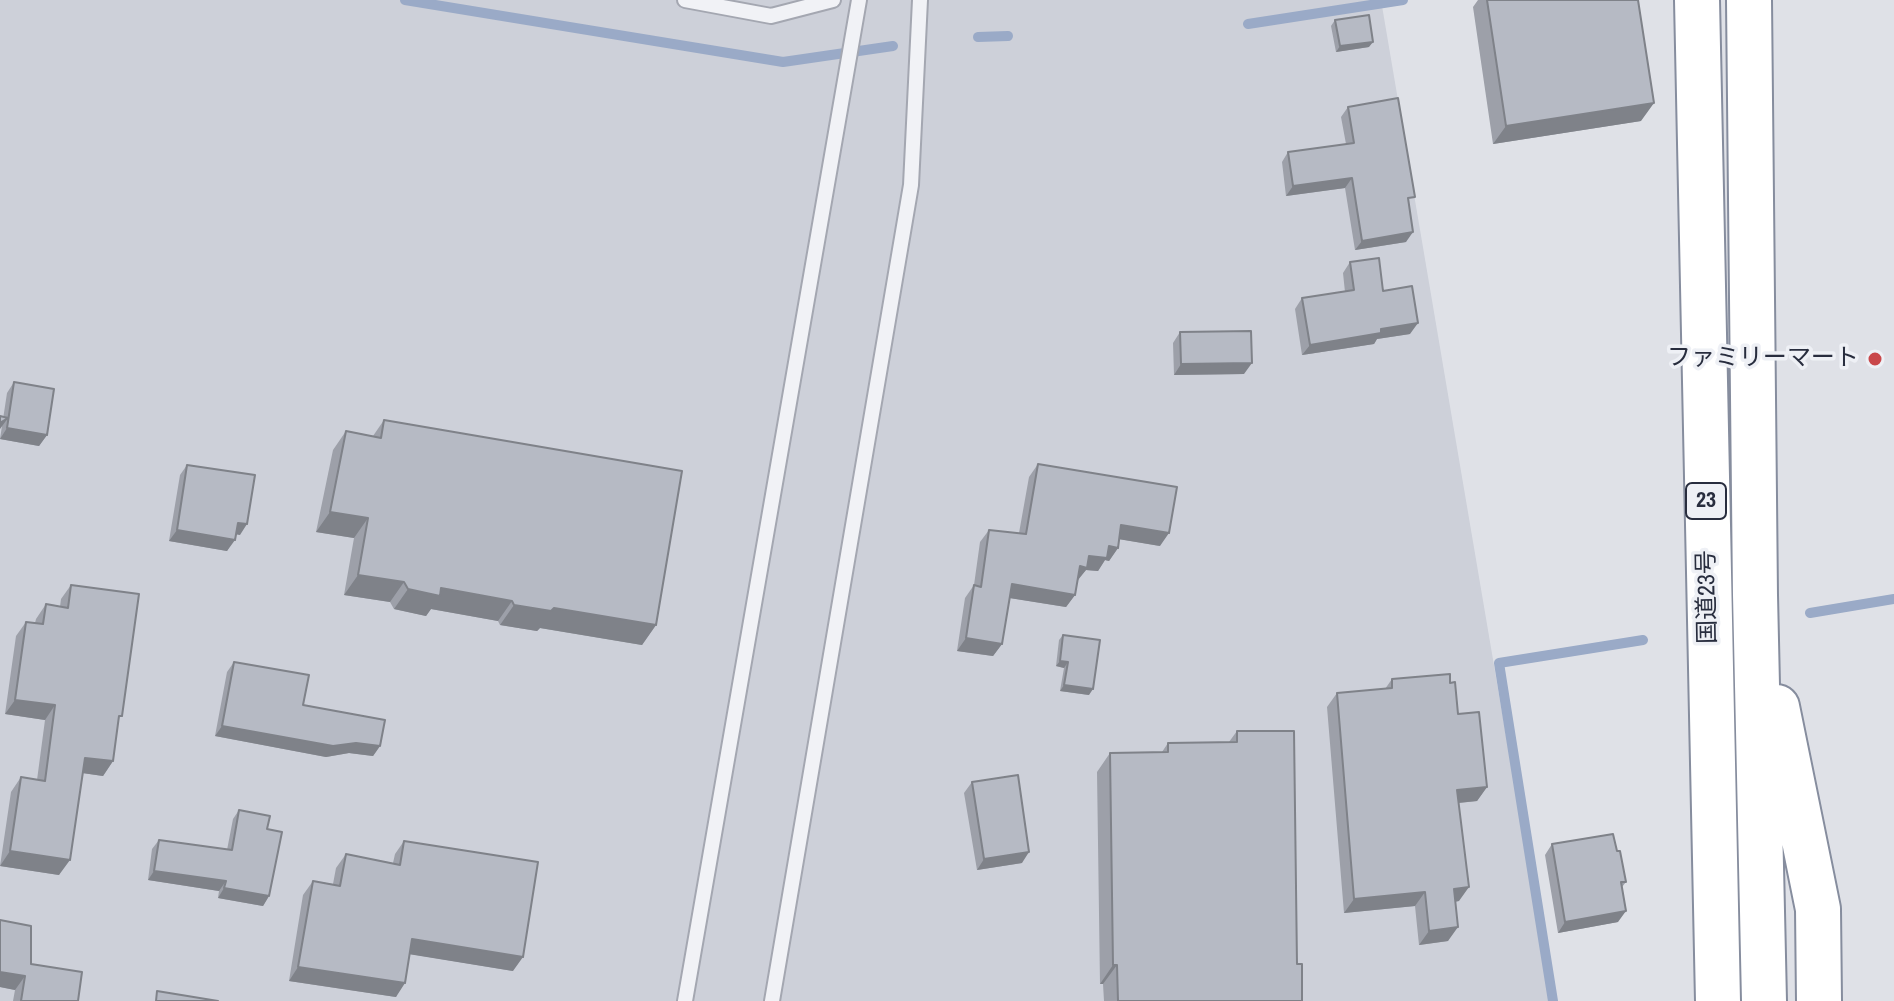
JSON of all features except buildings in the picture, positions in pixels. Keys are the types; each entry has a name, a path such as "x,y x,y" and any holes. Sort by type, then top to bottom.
{"highway":[{"name":"国道23号","path":"1697,0 1718,1001"},
{"name":"国道23号","path":"1749,0 1755,595 1764,1001"},
{"path":"1755,595 1818,909 1819,1001"},
{"path":"1689,1001 1708,597"}],"lane":[{"path":"685,0 771,16 833,0"},
{"path":"685,1001 859,0"},
{"path":"772,1001 911,185 920,0"}],"shaded area":[{"path":"0,0 1381,0 1551,1001 0,1001"}],"waterway":[{"path":"405,0 783,62 893,46"},
{"path":"1248,24 1403,0"},
{"path":"978,37 1008,36"},
{"path":"1810,613 1894,599"},
{"path":"1553,1001 1499,663 1643,640"}],"place":[{"name":"ファミリーマート","path":"1875,359"}]}
